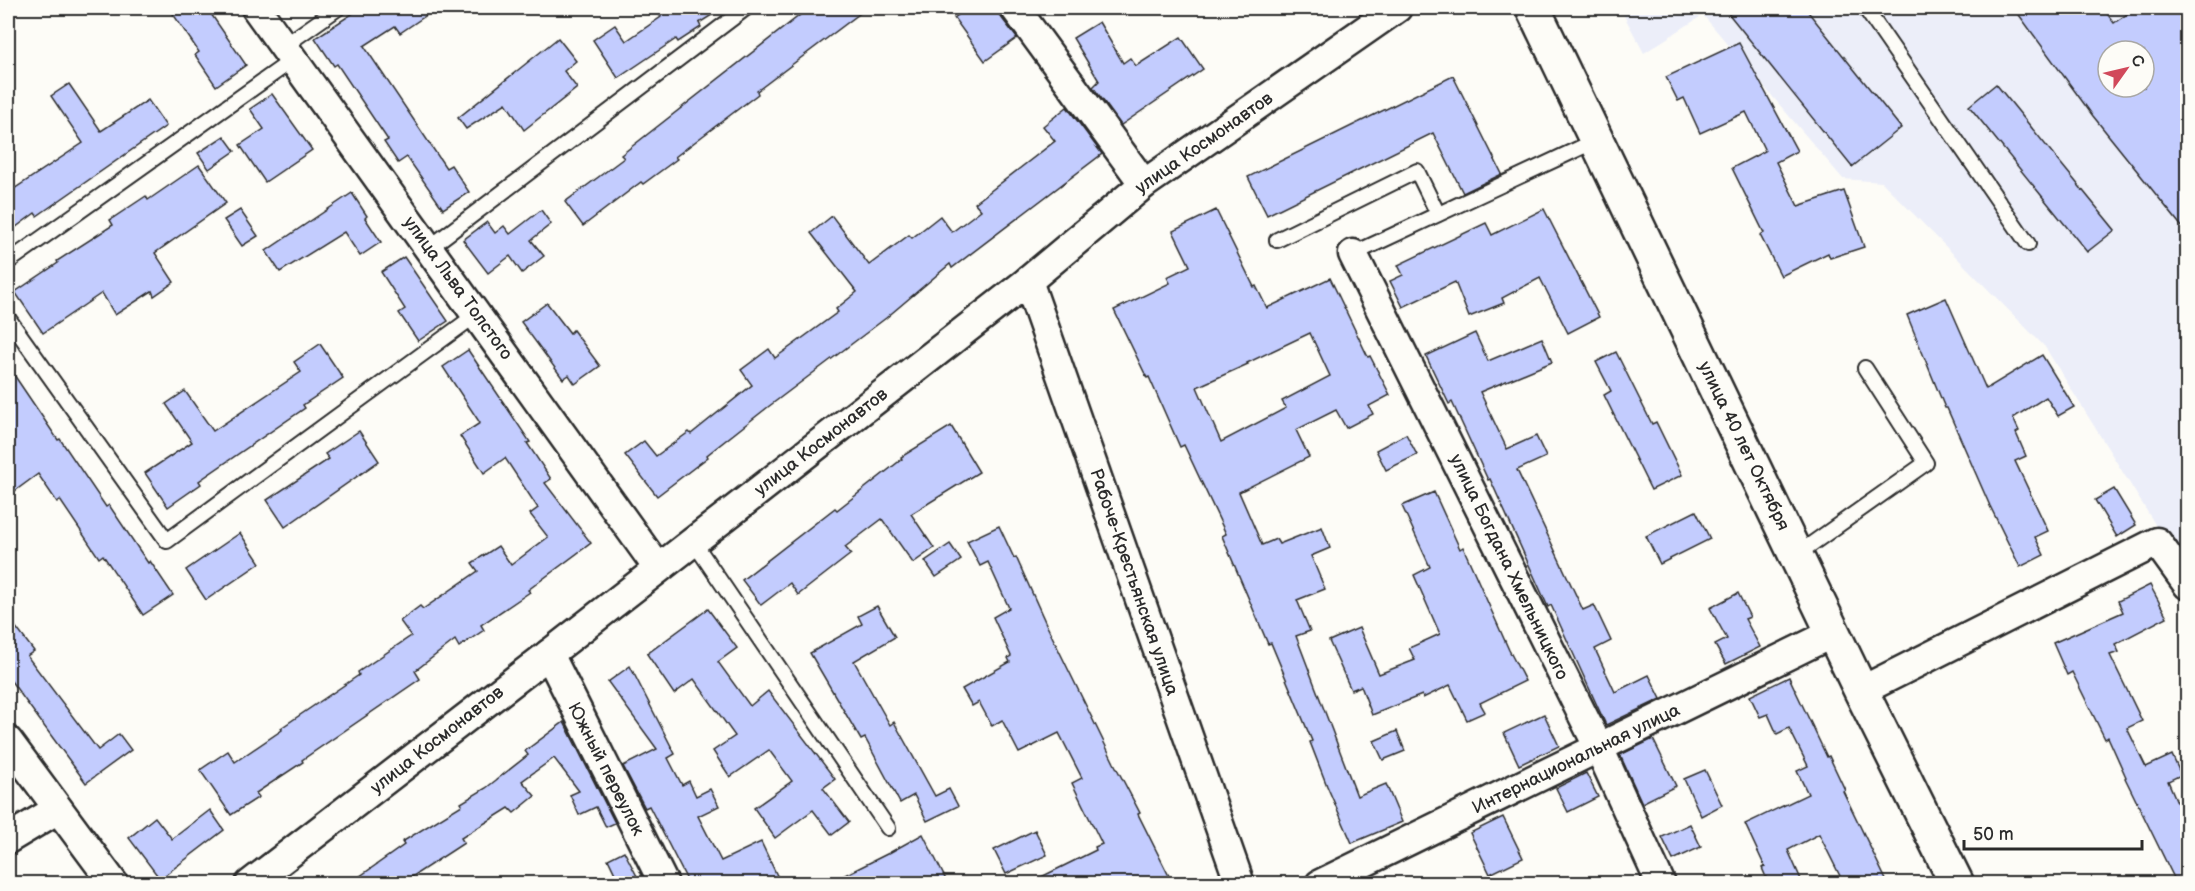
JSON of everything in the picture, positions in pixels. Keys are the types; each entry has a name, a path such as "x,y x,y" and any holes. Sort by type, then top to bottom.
{"street":[{"name":"улица Льва Толстого","path":"256,8 658,568"},
{"path":"1015,8 1144,184"},
{"name":"улица Космонавтов","path":"250,884 1028,281 1144,184 1397,8"},
{"name":"улица 40 лет Октября","path":"1533,8 1861,691 1957,884"},
{"name":"улица Богдана Хмельницкого","path":"1353,254 1599,748 1661,884"},
{"name":"Рабоче-Крестьянская улица","path":"1028,281 1240,884"},
{"path":"1861,691 2157,542 2187,585"},
{"name":"Интернациональная улица","path":"1320,884 1833,633"},
{"name":"Южный переулок","path":"549,654 664,884"},
{"path":"8,741 114,884"},
{"path":"8,839 58,809"}],"lane":[{"path":"8,262 289,52 338,8"},
{"path":"429,248 746,8"},
{"path":"1865,8 2028,244"},
{"path":"1353,254 1597,140"},
{"path":"1277,240 1417,171 1438,214"},
{"path":"8,318 167,541 477,314"},
{"path":"1796,555 1926,463 1865,368"},
{"path":"693,541 888,828"}],"shaded area":[{"path":"1620,8 2187,8 2187,570 2158,529 2045,347 1882,182 1843,179 1703,15 1644,53"}],"building":[{"path":"169,8 207,8 246,65 216,86 195,55 199,52"},
{"path":"361,8 437,8 400,33 395,26 364,46 446,168 451,165 469,192 443,209 407,157 398,163 384,142 388,140 337,64 334,66 315,38"},
{"path":"654,8 723,8 699,23 701,27 678,42 676,39 618,78 593,40 615,25 626,41 661,17"},
{"path":"809,8 867,8 757,91 758,94 675,157 677,159 643,184 641,182 583,226 565,202 624,158 621,155"},
{"path":"968,8 994,8 1017,38 985,61 954,18"},
{"path":"1724,8 1805,8 1901,128 1852,167"},
{"path":"2014,8 2103,8 2114,23 2136,8 2180,8 2187,18 2187,233 2093,116"},
{"path":"1099,22 1123,63 1130,58 1136,66 1181,37 1203,69 1121,125 1093,87 1099,81 1073,38"},
{"path":"558,38 576,61 564,71 577,88 524,130 506,103 466,129 458,118"},
{"path":"1739,43 1797,151 1776,162 1798,206 1844,191 1864,247 1830,258 1828,253 1781,276 1760,235 1764,233 1732,168 1765,151 1746,112 1700,133 1684,98 1678,101 1666,77"},
{"path":"1453,76 1502,174 1463,193 1433,133 1267,215 1248,177"},
{"path":"69,84 101,131 148,100 166,126 37,216 35,213 8,233 8,193 83,143 51,96"},
{"path":"1996,84 2115,230 2087,252 1969,106"},
{"path":"272,94 312,150 265,182 240,145 264,129 250,109"},
{"path":"1067,107 1102,154 952,268 950,264 886,318 768,407 657,496 625,455 644,441 656,456 689,432 691,434 752,385 741,370 769,349 775,358 838,312 836,309 857,292 811,233 832,216 869,265 909,235 912,238 940,216 952,232 981,210 975,203 1055,141 1043,126"},
{"path":"224,136 235,151 209,169 198,153"},
{"path":"199,165 226,203 155,253 174,282 154,296 152,291 115,315 102,293 43,333 15,292 58,263 57,261 113,225 110,220 146,196 148,200"},
{"path":"352,193 381,242 360,256 344,232 280,272 266,251"},
{"path":"1544,209 1599,317 1568,333 1540,278 1502,298 1504,303 1469,317 1455,282 1403,307 1390,281 1403,275 1398,265 1486,223 1492,235"},
{"path":"240,210 258,236 242,246 224,220"},
{"path":"541,210 551,224 531,240 544,256 522,273 510,256 488,273 463,240 487,222 495,233 504,226 510,234"},
{"path":"1216,210 1254,287 1256,286 1267,308 1330,278 1368,357 1370,356 1390,395 1369,406 1373,414 1346,428 1336,410 1296,430 1309,457 1239,492 1262,545 1276,539 1279,544 1322,527 1330,548 1311,556 1325,589 1297,600 1310,631 1296,636 1357,796 1386,784 1402,822 1352,843 1271,643 1268,644 1222,536 1226,534 1184,445 1180,447 1149,377 1147,378 1114,310 1170,283 1167,277 1190,266 1173,231","holes":["1310,333 1330,376 1282,401 1286,408 1221,442 1197,387"]},
{"path":"404,257 448,321 418,341 399,313 405,309 381,272"},
{"path":"1946,298 1986,389 2042,355 2074,407 2058,416 2046,397 2013,418 2019,431 2016,433 2026,456 2015,461 2048,531 2035,537 2044,555 2020,567 1990,506 1947,408 1945,408 1907,315"},
{"path":"547,303 570,333 573,330 600,366 575,384 569,375 563,379 521,322"},
{"path":"1475,333 1488,361 1542,338 1552,362 1480,392 1507,449 1536,436 1546,457 1517,470 1583,610 1594,605 1611,641 1595,649 1615,692 1649,675 1661,699 1606,725 1551,605 1548,607 1490,479 1488,480 1452,402 1449,404 1426,356"},
{"path":"320,344 343,378 303,405 305,408 199,481 201,484 168,507 145,473 192,442 166,404 185,391 213,431 301,372 294,362"},
{"path":"468,350 530,442 527,443 551,479 545,483 591,543 528,590 530,592 481,625 484,630 459,647 455,640 415,671 420,679 256,793 259,797 231,815 200,770 228,751 235,762 411,636 400,621 420,606 423,609 478,571 472,563 498,546 511,565 548,537 530,514 538,508 505,458 484,473 460,436 480,423 443,367"},
{"path":"1616,352 1652,424 1656,422 1682,475 1651,490 1604,395 1611,391 1596,362"},
{"path":"8,366 106,507 109,505 148,563 150,561 173,595 143,615 103,555 99,558 60,500 57,502 38,474 8,496"},
{"path":"951,426 979,472 911,514 934,548 913,563 882,519 845,547 851,554 798,595 790,583 761,605 742,580 835,508 837,510 902,459 901,457"},
{"path":"359,431 379,461 285,527 267,500 329,459 325,454"},
{"path":"1406,434 1417,455 1386,470 1376,450"},
{"path":"2114,489 2136,525 2117,537 2095,500"},
{"path":"1434,492 1460,549 1463,547 1525,681 1480,703 1485,712 1467,720 1450,685 1423,698 1422,695 1372,715 1361,686 1351,690 1329,641 1359,628 1379,674 1415,660 1409,648 1440,634 1414,575 1430,567 1402,506"},
{"path":"1696,511 1710,539 1660,564 1646,536"},
{"path":"999,526 1173,884 1027,884 1096,850 1095,847 1102,844 1072,783 1082,778 1059,733 1019,753 1002,720 992,726 979,702 972,706 962,689 1010,662 1008,658 1011,656 993,617 1009,608 988,562 980,566 967,541"},
{"path":"240,533 260,563 206,600 186,570"},
{"path":"950,544 961,560 936,577 925,561"},
{"path":"2150,585 2167,617 2115,644 2119,652 2110,655 2142,721 2127,728 2146,767 2172,755 2181,775 2168,781 2187,825 2187,884 2177,884 2125,778 2108,737 2105,739 2072,672 2067,675 2053,643 2123,612 2118,601"},
{"path":"1738,593 1750,617 1745,619 1760,647 1726,664 1715,645 1727,639 1710,608"},
{"path":"877,606 895,637 854,661 890,725 894,722 935,796 949,789 958,806 927,821 914,795 900,803 865,738 861,740 810,653 862,624 858,616"},
{"path":"708,609 737,648 718,662 750,706 768,691 835,779 823,788 849,822 832,835 813,810 775,838 754,808 792,781 769,750 730,777 713,751 735,736 694,679 674,694 647,654"},
{"path":"8,617 34,651 27,656 98,750 119,734 131,750 86,783 8,677"},
{"path":"630,666 675,754 668,758 682,785 689,781 696,796 710,789 719,806 698,816 721,861 761,842 781,884 689,884 649,806 645,808 623,766 657,749 608,682"},
{"path":"1789,677 1827,757 1829,756 1845,790 1843,791 1888,884 1844,884 1819,834 1788,850 1803,884 1769,884 1762,868 1765,867 1745,824 1808,794 1797,771 1808,766 1789,728 1777,734 1768,714 1760,717 1750,696"},
{"path":"1544,714 1559,746 1519,765 1504,733"},
{"path":"564,722 615,823 606,827 596,807 579,815 570,795 579,791 554,758 522,781 535,796 514,813 509,808 461,838 464,843 401,884 349,884 404,845 402,842 486,788 528,755 525,751"},
{"path":"1397,731 1405,751 1383,760 1374,741"},
{"path":"1653,739 1676,786 1642,803 1620,755"},
{"path":"1705,770 1722,805 1701,816 1684,779"},
{"path":"1586,773 1598,797 1568,812 1556,788"},
{"path":"210,810 224,830 160,879 129,838 155,817 172,839"},
{"path":"1503,817 1523,858 1490,874 1470,833"},
{"path":"1690,824 1701,847 1673,860 1662,837"},
{"path":"1035,830 1047,855 1006,874 994,850"},
{"path":"923,834 948,884 827,884 889,853"},
{"path":"624,851 641,884 620,884 608,859"}]}
